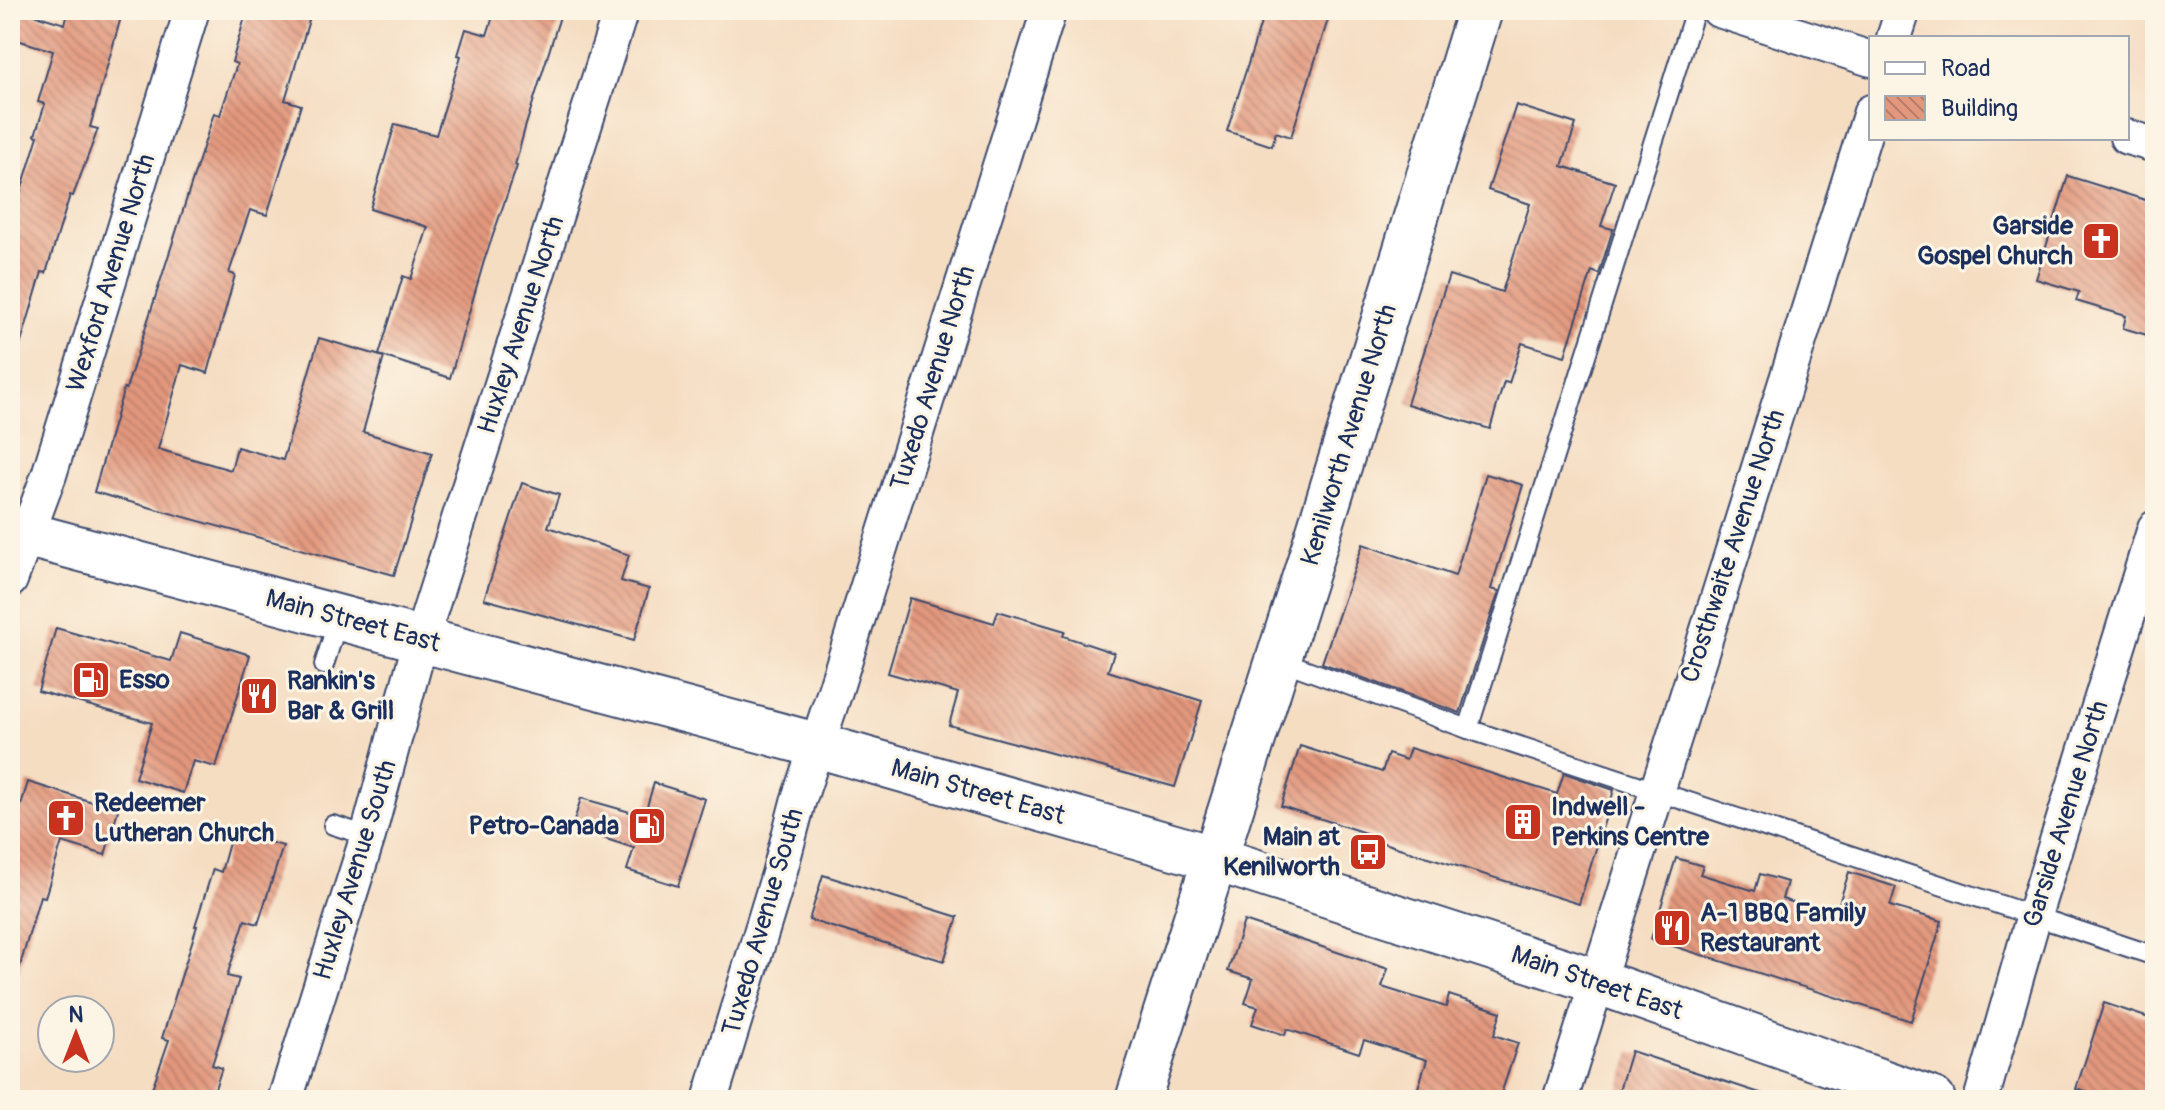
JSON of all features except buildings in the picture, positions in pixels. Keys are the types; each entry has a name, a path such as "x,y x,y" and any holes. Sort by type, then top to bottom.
{"main road":[{"name":"Kenilworth Avenue North","path":"1138,1100 1311,558 1480,10"},
{"name":"Main Street East","path":"18,532 816,745 1213,858 1596,981 1933,1100"}],"street":[{"name":"Wexford Avenue North","path":"10,580 18,532 49,475 192,10"},
{"name":"Huxley Avenue North","path":"421,639 621,10"},
{"name":"Tuxedo Avenue North","path":"816,745 1049,10"},
{"path":"1719,10 1869,58"},
{"path":"1895,36 1903,10"},
{"name":"Crosthwaite Avenue North","path":"1560,1100 1869,118"},
{"path":"2129,138 2155,145"},
{"name":"Garside Avenue North","path":"1981,1100 2034,915 2155,528"},
{"name":"Huxley Avenue South","path":"285,1100 368,836 421,639"},
{"name":"Tuxedo Avenue South","path":"710,1100 816,745"}],"lane":[{"path":"1468,729 1695,10"},
{"path":"324,665 339,617"},
{"path":"1277,659 1468,729 2155,956"},
{"path":"333,825 368,836"}],"place":[{"name":"Garside Gospel Church","path":"2101,241"},
{"name":"Esso","path":"91,680"},
{"name":"Rankin's Bar & Grill","path":"259,696"},
{"name":"Redeemer Lutheran Church","path":"66,818"},
{"name":"Indwell - Perkins Centre","path":"1523,822"},
{"name":"Petro-Canada","path":"647,826"},
{"name":"Main at Kenilworth","path":"1368,852"},
{"name":"A-1 BBQ Family Restaurant","path":"1672,928"}]}
